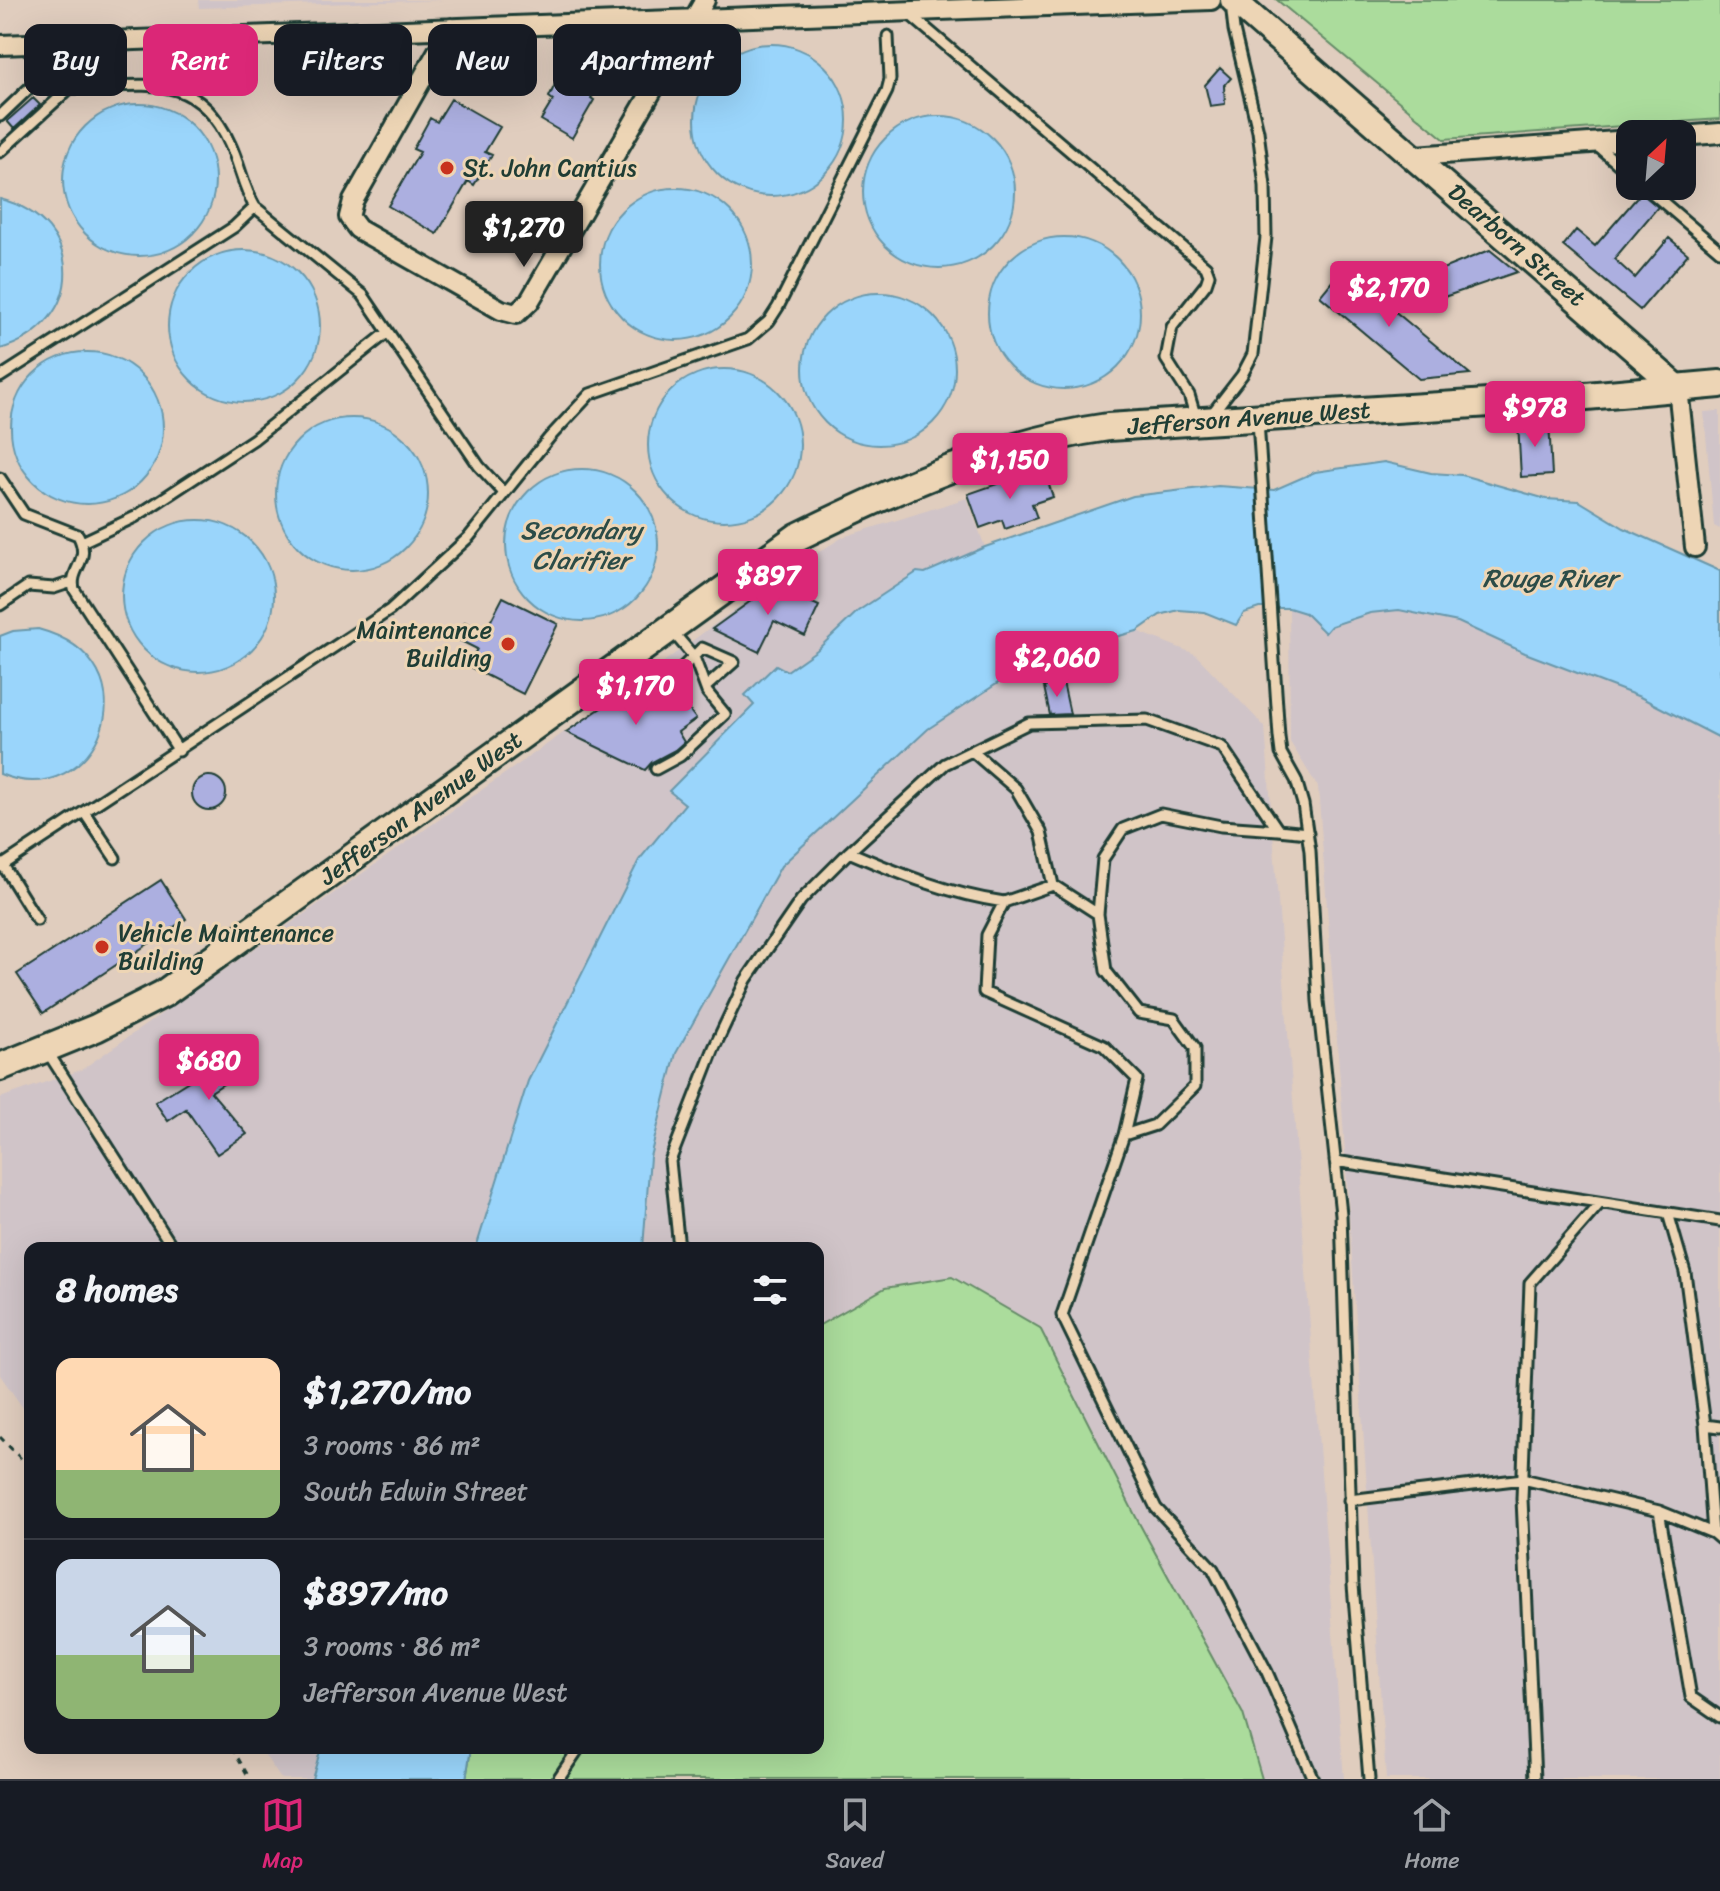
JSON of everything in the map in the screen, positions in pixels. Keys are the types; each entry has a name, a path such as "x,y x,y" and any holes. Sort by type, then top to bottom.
{"main road":[{"name":"Jefferson Avenue West","path":"0,1067 96,1028 163,994 797,537 880,496 1062,433 1108,427 1553,399 1720,384"}],"street":[{"path":"428,69 353,201 349,217 358,229 501,310 516,314 529,302 705,0"},
{"path":"537,25 1211,0"},
{"name":"Dearborn Street","path":"1232,0 1416,156 1678,388"},
{"path":"127,41 428,29"},
{"path":"0,45 24,44"},
{"path":"1696,135 1720,133"},
{"path":"1416,156 1616,141"},
{"path":"1678,388 1695,547"}],"lane":[{"path":"907,12 1206,267 1209,275 1206,284 1172,327 1166,359 1201,421 1233,388 1253,354 1264,269 1265,186 1258,131 1234,30 1232,0"},
{"path":"37,920 1,866 390,610 469,537 549,438 590,394 734,345 748,339 769,321 887,91 890,79 888,36"},
{"path":"127,84 143,83 172,89 197,101 225,134 255,207 363,295 479,466 504,493"},
{"path":"0,116 24,93"},
{"path":"0,138 4,150 61,96"},
{"path":"1594,143 1616,162"},
{"path":"1660,200 1720,251"},
{"path":"0,377 234,227 255,207"},
{"path":"82,542 135,517 254,439 388,332"},
{"path":"1258,417 1281,753 1296,780 1308,833 1318,1001 1341,1214 1349,1500 1369,1779"},
{"path":"0,478 24,514 78,535 82,542 83,558 72,582 77,596 179,751"},
{"path":"0,605 28,586 54,588 72,582"},
{"path":"656,769 680,756 725,714 706,687 694,657 670,629"},
{"path":"668,682 702,648 734,662 706,687"},
{"path":"678,1242 670,1161 714,1048 746,980 801,900 945,764 1029,723 1147,720 1222,747 1278,830"},
{"path":"972,751 1016,789 1041,832 1053,885 1098,914"},
{"path":"84,812 115,858"},
{"path":"1124,1135 1155,1125 1195,1086 1195,1048 1174,1019 1139,1013 1106,971 1098,914 1103,859 1123,829 1161,814 1221,826 1308,833"},
{"path":"849,852 901,875 963,896 1004,902 1053,885"},
{"path":"1004,902 987,935 984,992 1104,1046 1137,1079 1124,1135 1062,1315 1156,1508 1213,1569 1267,1672 1313,1779"},
{"path":"45,1048 169,1242"},
{"path":"1335,1161 1720,1221"},
{"path":"1535,1779 1523,1479 1530,1283 1600,1203"},
{"path":"1349,1500 1523,1479 1659,1511 1717,1536 1685,1272 1668,1213"},
{"path":"1705,1425 1720,1427"},
{"path":"1659,1511 1691,1697 1720,1717"},
{"path":"558,1779 575,1754"}],"path":[{"path":"0,1437 24,1462"},
{"path":"235,1754 250,1779"}],"shaded area":[{"path":"198,0 446,0 199,8"},
{"path":"1720,411 1720,529 1714,526 1704,412"},
{"path":"967,498 985,547 924,573 917,572 858,611 817,650 787,672 775,666 745,695 755,705 670,791 685,804 639,860 528,1081 478,1242 24,1242 24,1409 0,1375 0,1098 81,1070 646,675 777,578 843,537"},
{"path":"1289,608 1305,613 1317,622 1320,631 1370,613 1399,610 1458,622 1525,653 1640,697 1720,738 1720,1779 1386,1779 1318,787 1290,742"},
{"path":"1137,631 1195,654 1265,727 1344,1779 1262,1779 1243,1714 1139,1523 1040,1328 885,1288 824,1323 824,1242 643,1242 650,1157 676,1053 781,866 928,729 1033,660"},
{"path":"264,1754 319,1754 312,1779 281,1779"}],"green space":[{"path":"1277,0 1720,0 1720,119 1616,120 1616,127 1444,139"},
{"path":"952,1277 1040,1328 1139,1523 1243,1714 1262,1779 466,1779 470,1754 824,1754 824,1323 885,1288"}],"water":[{"path":"756,46 786,46 813,57 834,78 845,105 845,135 834,162 813,183 786,194 756,194 729,183 708,162 697,135 695,120 700,96 741,96 741,51"},
{"path":"139,104 168,110 193,126 209,151 215,180 209,209 193,234 168,250 139,256 110,250 85,234 69,209 63,180 69,151 85,126 110,110"},
{"path":"939,116 968,122 993,138 1009,163 1015,192 1009,221 993,246 968,262 939,268 910,262 885,246 869,221 863,192 869,163 885,138 910,122"},
{"path":"676,188 705,194 730,210 746,235 752,264 746,293 730,318 705,334 676,340 647,334 622,318 606,293 600,264 606,235 622,210 647,194"},
{"path":"0,199 29,211 49,228 61,250 65,273 61,296 49,318 29,336 0,349"},
{"path":"1064,237 1093,243 1118,259 1134,284 1140,313 1134,342 1118,367 1093,383 1064,389 1035,383 1010,367 994,342 988,313 994,284 1010,259 1035,243"},
{"path":"244,250 273,256 298,272 314,297 320,326 314,355 298,380 273,396 244,402 215,396 190,380 174,355 168,326 174,297 190,272 215,256"},
{"path":"879,293 908,299 933,315 949,340 955,369 949,398 933,423 908,439 879,445 850,439 825,423 809,398 803,369 809,340 825,315 850,299"},
{"path":"87,352 116,358 141,374 157,399 163,428 157,457 141,482 116,498 87,504 58,498 33,482 17,457 11,428 17,399 33,374 58,358"},
{"name":"Secondary Clarifier","path":"724,369 753,375 778,391 794,416 800,445 794,474 778,499 753,515 724,521 695,515 670,499 654,474 648,445 654,416 670,391 695,375"},
{"path":"352,418 381,424 406,440 422,465 428,494 422,523 406,548 381,564 352,570 323,564 298,548 282,523 276,494 282,465 298,440 323,424"},
{"name":"Rouge River","path":"1384,462 1431,473 1462,475 1546,499 1579,501 1624,528 1720,571 1720,738 1640,697 1525,653 1458,622 1399,610 1370,613 1331,626 1325,633 1305,613 1289,608 1259,608 1244,613 1236,625 1204,612 1179,610 1160,615 1137,631 1033,660 928,729 781,866 676,1053 650,1157 643,1242 478,1242 528,1081 639,860 685,804 669,791 754,705 745,695 776,665 787,671 817,650 858,611 917,572 925,573 985,547 1133,496 1218,486 1274,490 1315,472"},
{"name":"Secondary Clarifier","path":"582,469 611,475 636,491 652,516 658,545 652,574 636,599 611,615 582,621 553,615 528,599 512,574 506,545 512,516 528,491 553,475"},
{"path":"198,520 227,526 252,542 268,567 274,596 268,625 252,650 227,666 198,672 169,666 144,650 128,625 122,596 128,567 144,542 169,526"},
{"path":"38,629 76,646 98,671 106,700 102,729 87,755 64,773 35,781 0,774 0,636 13,631"},
{"path":"319,1754 470,1754 466,1779 312,1779"}],"building":[{"path":"1220,68 1231,78 1224,86 1225,104 1210,106 1205,85"},
{"path":"553,89 553,96 592,96 594,100 572,138 541,120 553,100 549,97"},
{"path":"33,98 40,105 14,129 7,121"},
{"name":"St. John Cantius","path":"451,99 500,127 485,152 492,155 474,185 468,181 437,234 388,206 420,152 413,149 430,118 437,122"},
{"path":"1635,200 1650,200 1658,207 1614,259 1635,278 1669,238 1688,254 1640,310 1563,246 1576,230 1595,246"},
{"path":"1490,250 1517,272 1438,299 1415,280"},
{"path":"1343,268 1470,374 1419,379 1320,296"},
{"path":"1549,422 1552,475 1521,477 1518,423"},
{"path":"1045,473 1053,497 1032,504 1037,518 1005,529 1002,520 980,528 968,494 1020,476 1022,481"},
{"path":"773,585 819,606 805,636 774,621 759,652 712,629"},
{"name":"Maintenance Building","path":"503,597 558,624 523,694 468,666 477,649 457,639 465,622 485,632"},
{"path":"642,680 660,707 678,695 696,719 678,732 684,742 675,750 652,762 645,770 566,732"},
{"path":"1063,682 1070,714 1050,715 1044,687"},
{"path":"209,776 221,781 226,793 221,805 209,810 197,805 192,793 197,781"},
{"name":"Vehicle Maintenance Building","path":"161,880 186,919 43,1013 17,974"},
{"path":"240,1049 251,1066 211,1092 247,1134 217,1154 186,1109 168,1121 155,1102"}],"place":[{"name":"St. John Cantius","path":"447,168"},
{"name":"Maintenance Building","path":"508,644"},
{"name":"Vehicle Maintenance Building","path":"102,947"}]}
